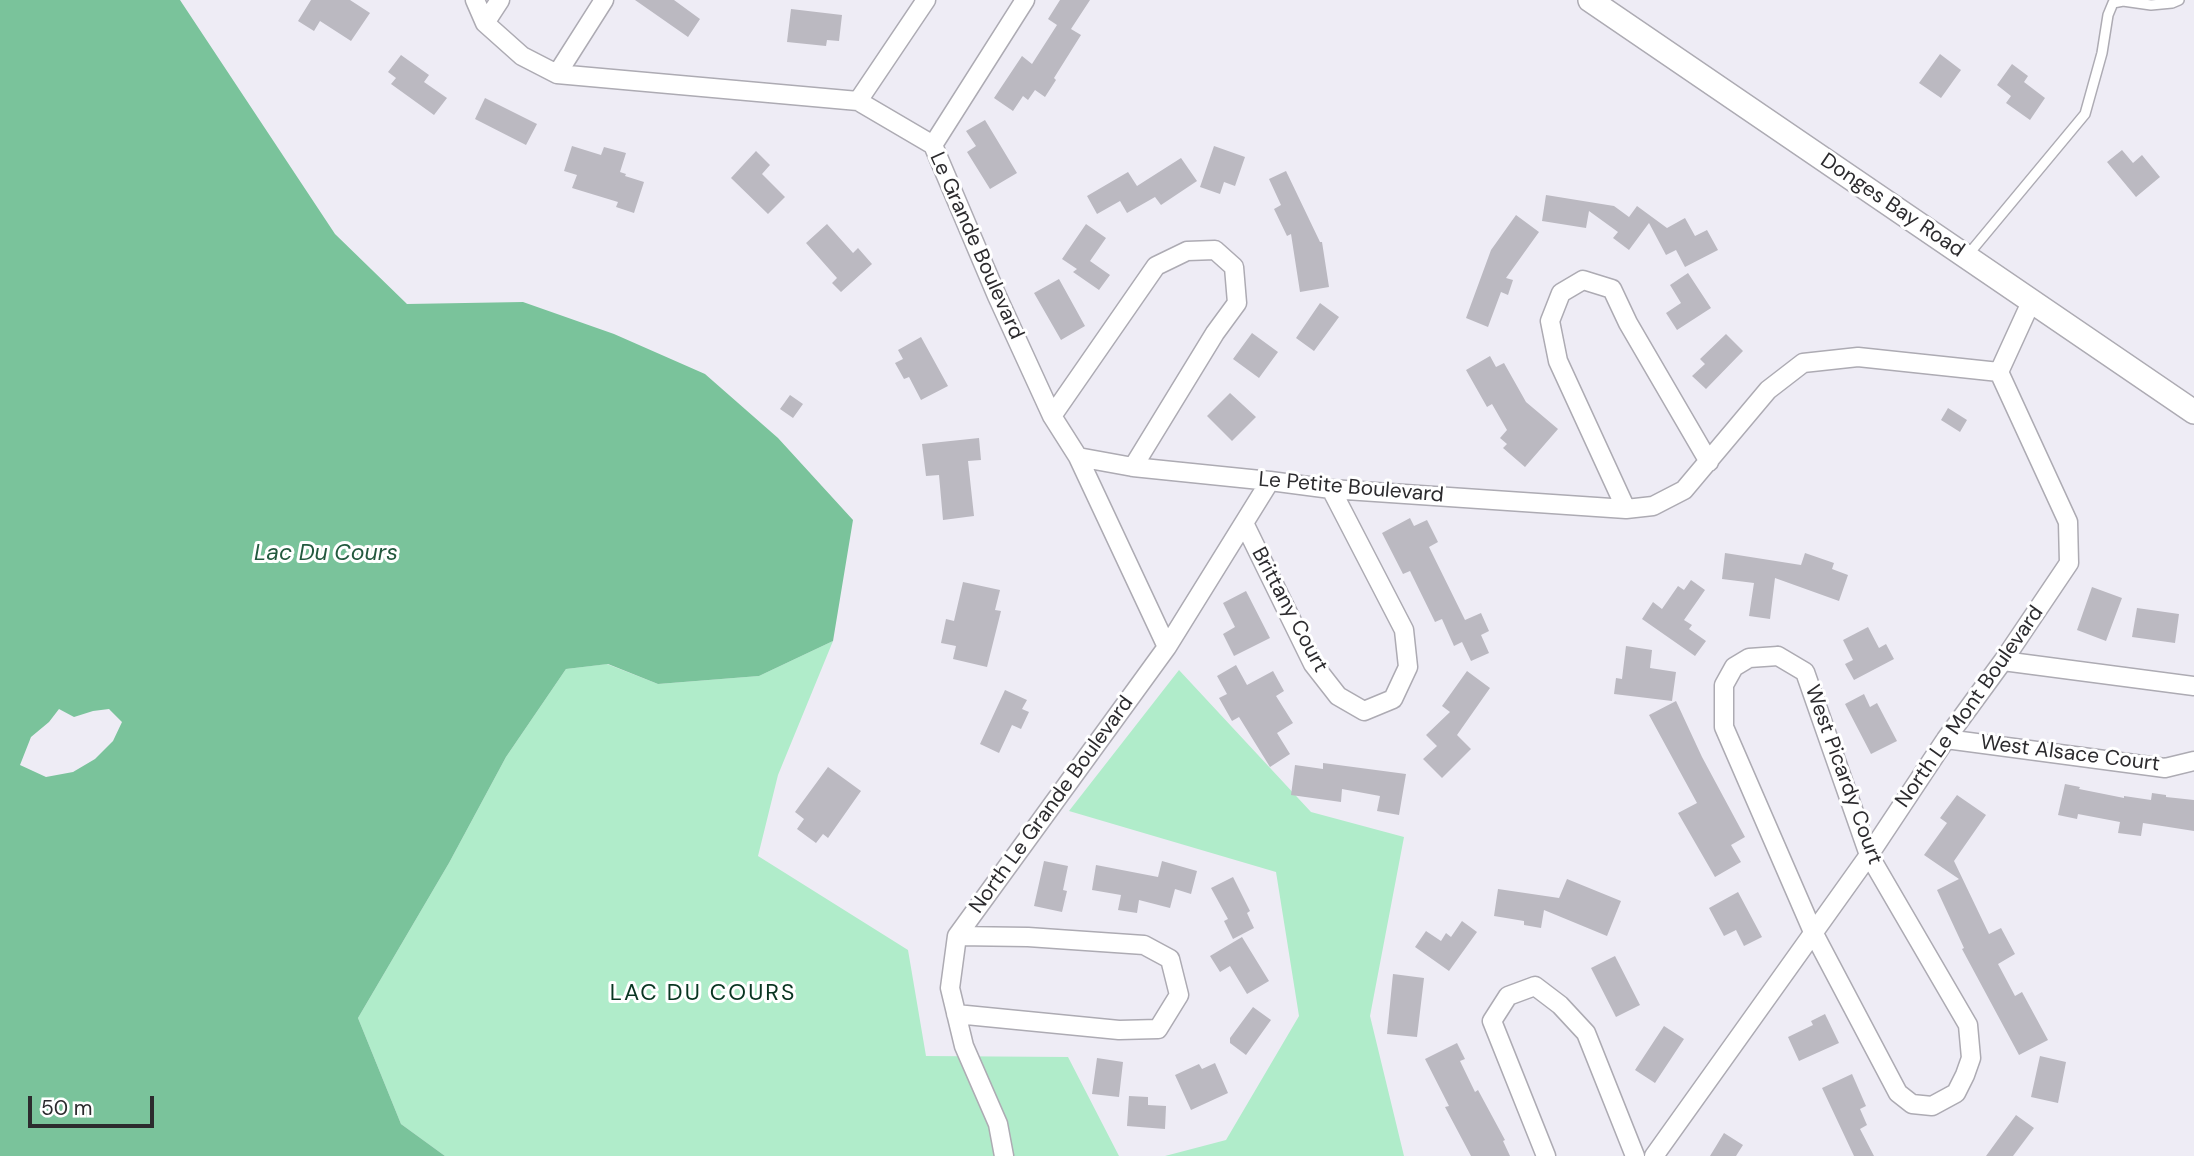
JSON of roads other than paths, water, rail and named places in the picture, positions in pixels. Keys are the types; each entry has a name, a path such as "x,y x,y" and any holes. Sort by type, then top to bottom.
{"street":[{"name":"Le Grande Boulevard","path":"475,0 485,23 522,56 557,74 858,101 933,145 997,296 1052,416 1078,457 1167,646"},
{"path":"485,23 500,0"},
{"path":"557,74 604,0"},
{"path":"858,101 926,0"},
{"path":"933,145 1025,0"},
{"name":"Donges Bay Road","path":"1590,0 2194,412"},
{"path":"1052,416 1156,266 1187,251 1215,250 1234,267 1237,303 1214,333 1133,467"},
{"path":"1626,509 1558,361 1550,321 1561,293 1583,280 1612,289 1628,323 1709,462"},
{"path":"1999,372 2031,302"},
{"name":"Le Petite Boulevard","path":"1078,457 1133,467 1331,489 1626,509 1653,506 1684,490 1768,390 1803,363 1858,358 1999,372"},
{"name":"North Le Mont Boulevard","path":"1654,1156 1869,855 2069,563 2068,522 1999,372"},
{"name":"North Le Grande Boulevard","path":"1004,1156 998,1124 964,1046 950,988 957,936 1167,646 1270,481"},
{"name":"Brittany Court","path":"1244,523 1313,664 1338,696 1364,711 1393,699 1408,667 1404,630 1331,489"},
{"name":"West Picardy Court","path":"1778,656 1805,672 1869,855 1968,1025 1972,1058 1956,1093 1932,1106 1912,1104 1898,1093 1813,932 1724,727 1724,685 1734,667 1749,657 1778,656"},
{"path":"2003,661 2194,686"},
{"name":"West Alsace Court","path":"1946,739 2165,768 2194,761"},
{"path":"956,1014 1119,1030 1158,1029 1179,995 1170,959 1144,945 1028,937 957,936"},
{"path":"1546,1156 1492,1021 1508,996 1535,986 1560,1005 1586,1033 1635,1156"}],"lane":[{"path":"1966,257 2085,114 2113,3 2123,1 2151,5 2179,0"}],"water":[{"name":"Lac Du Cours","path":"0,0 180,0 335,234 407,304 523,302 614,334 705,374 778,438 853,520 833,641 759,676 658,684 608,664 566,669 506,757 449,863 358,1018 401,1124 445,1156 0,1156","holes":["59,709 74,717 109,709 122,722 113,741 95,759 73,772 46,777 20,765 31,737 49,722"]}],"district":[{"name":"LAC DU COURS","path":"703,994"}]}
